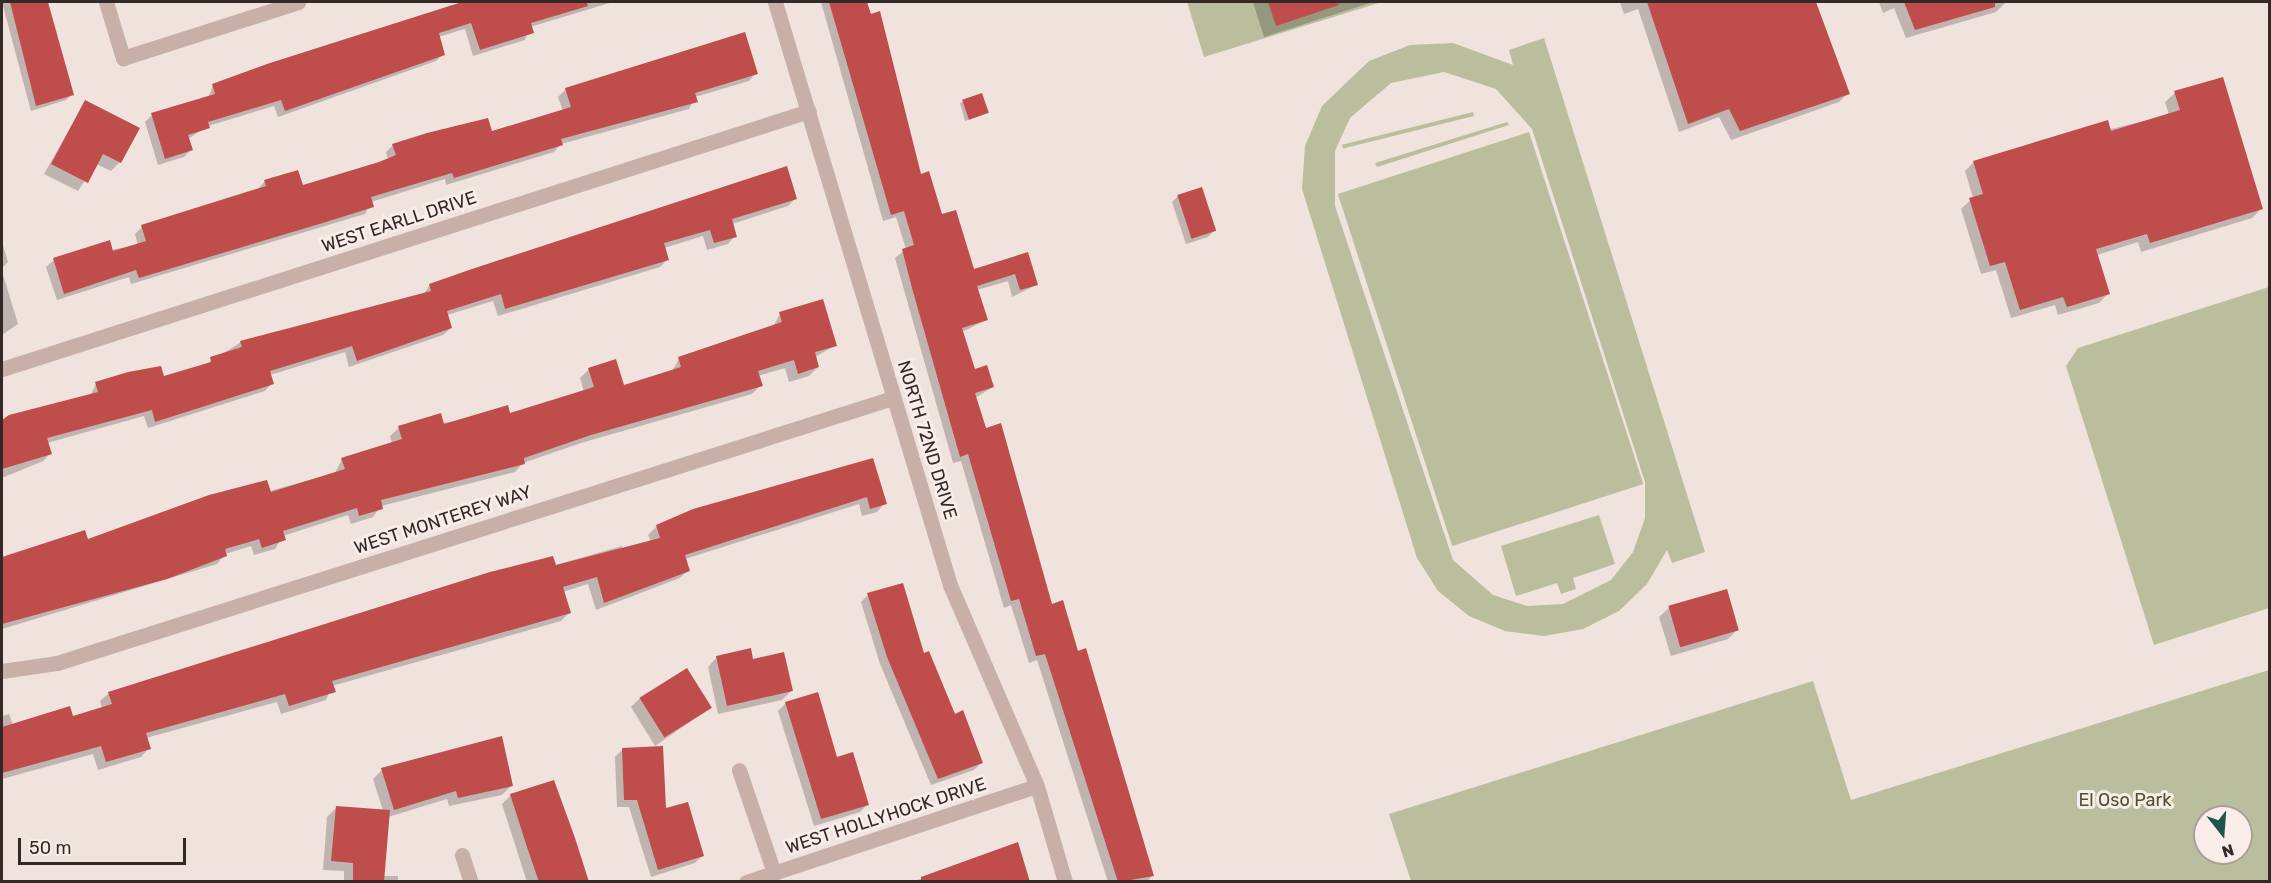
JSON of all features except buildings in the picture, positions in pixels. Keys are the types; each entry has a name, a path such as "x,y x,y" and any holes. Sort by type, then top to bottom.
{"street":[{"path":"106,2 123,58 298,2"},
{"name":"NORTH 72ND DRIVE","path":"775,2 950,585 1037,786 1065,882"},
{"name":"WEST EARLL DRIVE","path":"2,369 809,111"},
{"name":"WEST MONTEREY WAY","path":"2,671 57,663 893,398"},
{"path":"739,770 774,873"},
{"name":"WEST HOLLYHOCK DRIVE","path":"746,882 1037,786"},
{"path":"462,855 471,882"}],"green space":[{"path":"1187,2 1382,2 1204,57"},
{"path":"1544,38 1705,552 1672,563 1667,550 1647,584 1619,611 1583,629 1544,636 1505,631 1469,616 1438,591 1417,558 1302,189 1305,146 1322,106 1369,61 1410,45 1453,43 1513,65 1509,50","holes":["1444,72 1496,89 1532,129 1645,482 1645,518 1633,552 1611,580 1563,604 1527,606 1493,595 1453,560 1335,206 1335,151 1350,118 1391,83"]},
{"path":"1473,112 1474,116 1343,149 1342,145"},
{"path":"1507,122 1509,125 1377,167 1375,163"},
{"path":"1529,132 1643,484 1452,546 1338,194"},
{"path":"2269,287 2269,608 2154,645 2066,366 2078,348"},
{"path":"1599,515 1615,564 1573,578 1576,589 1561,594 1557,583 1516,596 1501,546"},
{"name":"El Oso Park","path":"2269,670 2269,881 1411,881 1389,814 1813,681 1851,800"}]}
